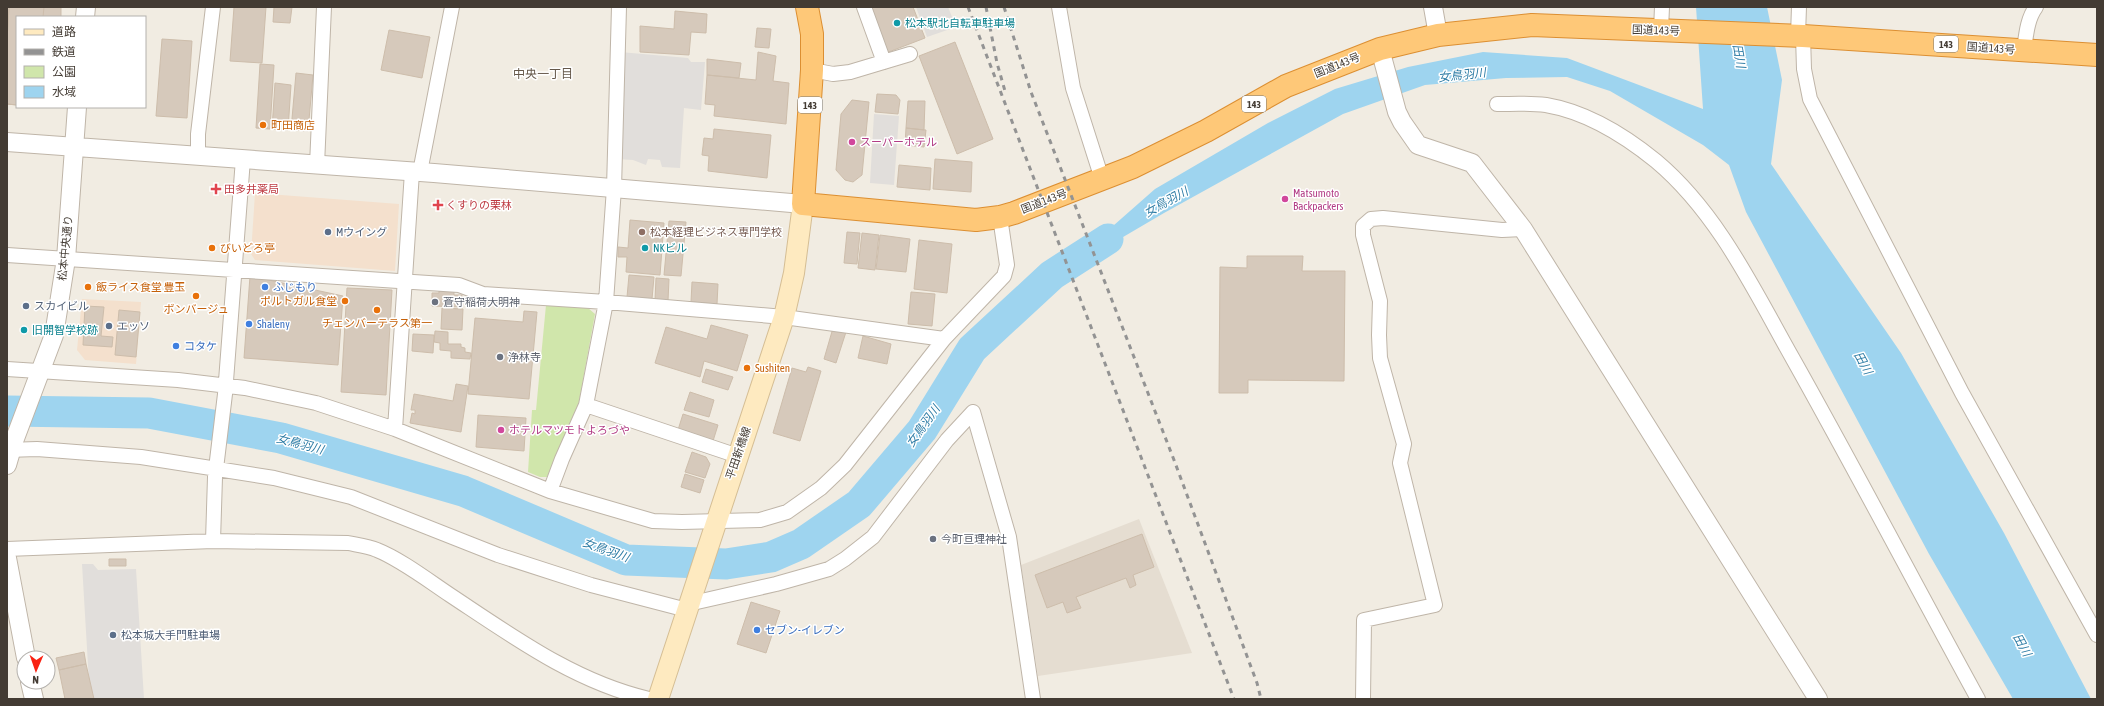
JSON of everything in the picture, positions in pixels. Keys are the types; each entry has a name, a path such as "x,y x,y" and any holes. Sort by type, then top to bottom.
{"highway":[{"name":"143","path":"803,204 812,70 812,34 807,7"},
{"name":"国道143号","path":"803,204 976,220 1000,217 1132,168 1206,131 1286,86 1381,56 1438,35 1532,26 1666,30 1798,35 2097,55"}],"main road":[{"name":"平田新橋線","path":"658,699 713,528 784,317 794,273 803,204"}],"street":[{"path":"198,156 198,134 213,7"},
{"path":"317,165 324,7"},
{"path":"395,429 416,172 452,7"},
{"path":"550,491 562,459 586,405 606,302 614,188 619,7"},
{"path":"864,7 884,62"},
{"path":"1059,7 1073,88 1102,179"},
{"path":"1433,7 1438,35"},
{"path":"1662,7 1666,30"},
{"path":"1799,7 1798,35 1810,99 1962,393 2097,635"},
{"path":"2024,50 2026,34 2032,13 2036,7"},
{"path":"812,70 833,74 850,72 910,54"},
{"path":"1381,56 1397,112 1418,145 1472,163 1523,229 1818,699"},
{"path":"1497,104 1545,105 1599,122 1656,161 1684,188 1702,209 1742,268 1978,699"},
{"name":"松本中央通り","path":"10,451 54,335 66,259 77,108"},
{"path":"7,142 416,172 803,204"},
{"path":"213,541 216,464 224,402 244,159"},
{"path":"7,369 38,377 178,380 245,388 316,403 395,429 550,491 653,521 713,528 760,520 787,512 821,488 845,465 944,339 1004,276 1007,265 1000,217"},
{"path":"1363,699 1364,620 1435,605 1400,463 1404,444 1380,358 1380,301 1363,235 1363,226 1370,220 1383,218 1502,230 1523,229"},
{"path":"7,255 406,283 459,285 483,294 606,302 784,317 944,339"},
{"path":"586,405 738,456"},
{"path":"10,451 37,449 216,464 351,497 498,555 591,586 697,602 776,584 829,569 845,559 873,537 947,440 973,412 1009,537 1033,699"},
{"path":"7,549 213,541 348,543 379,551 515,638 572,671 649,699"},
{"path":"7,558 24,650"}],"shaded area":[{"path":"916,7 948,7 956,27 927,37"},
{"path":"620,52 688,58 691,62 705,62 701,110 684,108 680,168 662,167 660,160 648,159 646,165 633,160 617,159"},
{"path":"874,114 899,116 894,185 870,183"},
{"path":"255,193 399,204 395,271 255,260 251,254"},
{"name":"エッソ","path":"82,299 141,302 136,364 85,360 77,350"},
{"path":"1139,519 1192,653 1038,676 1021,565"},
{"name":"松本城大手門駐車場","path":"82,564 93,564 98,570 136,569 144,699 90,699"}],"green space":[{"path":"546,305 588,308 595,314 579,402 547,477 540,477 528,472 532,410 536,410"}],"water":[{"name":"田川","path":"1696,7 1767,7 1782,80 1771,164 1901,353 2004,533 2091,699 2013,699 1929,554 1746,212 1729,165 1703,145 1610,91 1567,77 1506,78 1425,85 1343,114 1164,213 1055,277 1155,189 1268,123 1335,89 1408,67 1483,52 1567,58 1703,109"}],"building":[{"path":"9,7 61,7 61,16 16,16 16,105 7,104 7,39"},
{"path":"9,7 44,7 43,16 16,16 16,105 7,104 7,39"},
{"path":"234,7 266,7 262,63 230,61"},
{"path":"274,7 292,7 290,23 273,22"},
{"name":"松本駅北自転車駐車場","path":"868,7 913,7 925,38 886,53"},
{"path":"675,11 707,14 706,33 691,32 689,55 640,52 640,26 674,29"},
{"path":"757,28 771,29 769,48 755,47"},
{"path":"389,30 430,37 422,78 381,70"},
{"path":"162,39 192,41 187,118 156,116"},
{"path":"955,42 993,139 957,154 919,56"},
{"path":"758,52 776,56 773,81 789,83 786,124 714,116 715,105 705,104 707,75 756,80"},
{"path":"707,59 741,63 739,78 707,75"},
{"path":"260,64 274,65 270,129 256,128"},
{"path":"296,73 313,75 308,131 291,130"},
{"path":"275,83 291,85 288,130 272,129"},
{"path":"877,94 896,95 900,100 898,114 875,112"},
{"name":"スーパーホテル","path":"852,100 869,102 862,175 853,182 845,180 836,170 841,114"},
{"path":"908,101 925,101 924,130 906,128"},
{"path":"906,128 926,130 924,147 905,145"},
{"path":"714,129 771,135 767,178 708,171 709,156 702,155 704,138 713,139"},
{"path":"935,159 972,162 971,192 933,189"},
{"path":"899,165 931,168 930,190 897,187"},
{"name":"NKビル","path":"630,220 664,223 660,275 626,272 627,257 618,257 618,247 628,248"},
{"path":"669,221 686,222 681,276 664,275"},
{"path":"847,232 860,233 857,264 844,263"},
{"path":"862,233 879,235 875,270 858,268"},
{"path":"880,235 910,239 906,272 876,269"},
{"path":"919,240 952,244 947,293 914,289"},
{"path":"1247,256 1303,256 1302,271 1345,271 1344,381 1248,380 1248,393 1219,393 1220,267 1247,268"},
{"path":"629,275 654,277 652,299 627,297"},
{"path":"250,276 343,296 338,365 244,358"},
{"path":"656,278 669,279 668,301 655,300"},
{"path":"692,282 718,284 717,304 691,302"},
{"path":"347,288 392,290 386,395 341,392"},
{"path":"439,291 454,291 454,295 462,295 462,307 432,306 432,293 439,293"},
{"path":"911,292 935,294 932,326 908,324"},
{"path":"85,306 104,307 101,336 113,337 112,347 83,345"},
{"path":"442,308 463,309 462,330 441,329"},
{"path":"119,310 140,312 136,357 115,355"},
{"path":"524,311 537,312 529,399 468,394 475,318 523,322"},
{"path":"711,325 748,335 737,371 704,361 700,377 655,363 666,327 707,339"},
{"path":"833,328 846,332 836,363 824,359"},
{"path":"435,331 448,332 448,344 461,344 461,347 465,348 465,352 471,353 470,359 451,358 451,351 440,350 440,343 434,342"},
{"path":"413,334 434,335 433,353 412,351"},
{"path":"863,336 891,344 887,364 858,358"},
{"path":"808,367 821,371 800,441 773,433 792,368 806,372"},
{"path":"706,369 733,377 728,390 702,382"},
{"path":"456,384 468,386 461,432 410,423 412,413 415,414 415,410 411,410 414,394 453,401"},
{"path":"690,392 714,400 709,417 684,410"},
{"path":"683,414 718,425 713,441 678,430"},
{"path":"478,415 526,418 524,451 476,447"},
{"path":"692,452 706,457 710,464 705,478 685,472"},
{"path":"685,474 704,480 700,493 681,487"},
{"path":"1142,534 1154,567 1133,575 1136,585 1130,588 1126,578 1076,597 1081,608 1067,613 1063,602 1047,608 1035,575"},
{"path":"109,559 126,559 126,566 109,566"},
{"path":"751,602 780,611 766,653 737,644"},
{"path":"84,652 86,664 59,670 56,658"},
{"path":"86,664 94,699 65,699 59,670"}],"waterway":[{"name":"女鳥羽川","path":"7,411 149,413 281,438 463,491 626,560 726,564 771,557 801,544 859,504 922,430 972,349 1052,275 1108,239"}],"railway":[{"path":"968,7 1234,699"},
{"path":"986,7 997,63 1005,91"},
{"path":"1004,7 1031,92 1174,460 1257,683 1261,699"}],"place":[{"name":"松本駅北自転車駐車場","path":"897,23"},
{"name":"町田商店","path":"263,125"},
{"name":"スーパーホテル","path":"852,142"},
{"name":"田多井薬局","path":"216,189"},
{"name":"Matsumoto Backpackers","path":"1285,199"},
{"name":"くすりの栗林","path":"438,205"},
{"name":"Mウイング","path":"328,232"},
{"name":"松本経理ビジネス専門学校","path":"642,232"},
{"name":"びいどろ亭","path":"212,248"},
{"name":"NKビル","path":"645,248"},
{"name":"飯ライス食堂 豊玉","path":"88,287"},
{"name":"ふじもり","path":"265,287"},
{"name":"ボンバージュ","path":"196,296"},
{"name":"ポルトガル食堂","path":"345,301"},
{"name":"蒼守稲荷大明神","path":"435,302"},
{"name":"スカイビル","path":"26,306"},
{"name":"チェンバーテラス第一","path":"377,310"},
{"name":"Shaleny","path":"249,324"},
{"name":"エッソ","path":"109,326"},
{"name":"旧開智学校跡","path":"24,330"},
{"name":"コタケ","path":"176,346"},
{"name":"浄林寺","path":"500,357"},
{"name":"Sushiten","path":"747,368"},
{"name":"ホテルマツモトよろづや","path":"501,430"},
{"name":"今町亘理神社","path":"933,539"},
{"name":"セブン-イレブン","path":"757,630"},
{"name":"松本城大手門駐車場","path":"113,635"}],"district":[{"name":"中央一丁目","path":"543,74"}]}
